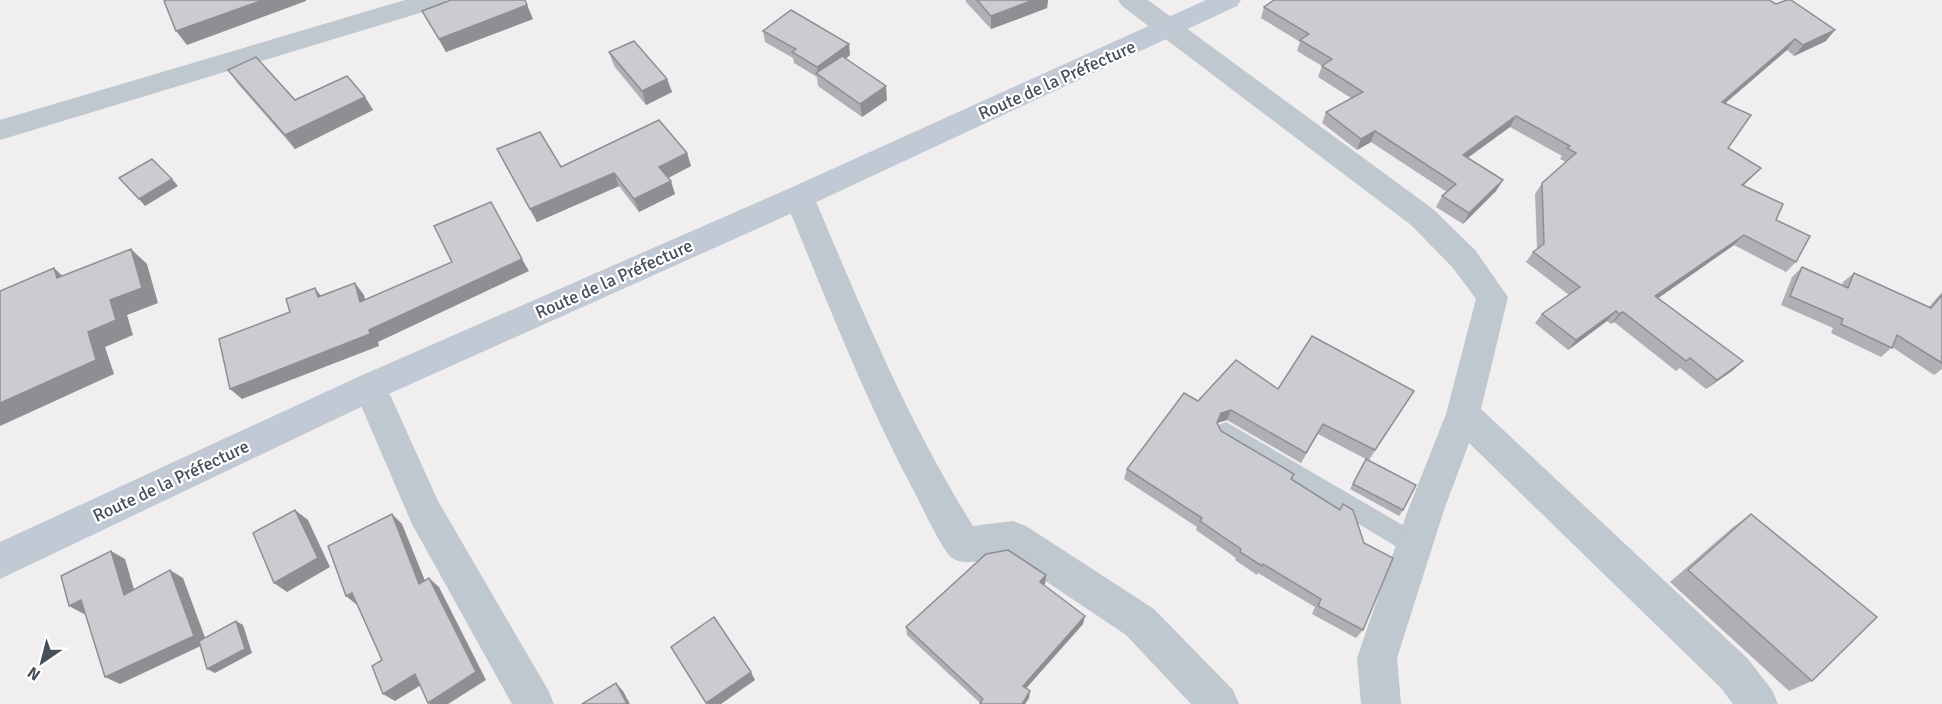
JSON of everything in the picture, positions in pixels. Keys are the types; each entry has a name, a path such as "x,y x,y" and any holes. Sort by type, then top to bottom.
{"street":[{"path":"0,130 434,0"},
{"path":"1131,0 1422,217 1464,259 1492,297 1462,414 1377,658 1382,704"},
{"name":"Route de la Préfecture","path":"0,561 370,387 799,197 1228,0"},
{"path":"799,197 869,364 934,499 964,545 1012,538 1140,622 1219,704"},
{"path":"370,387 425,512 534,704"},
{"path":"1462,414 1734,673 1758,704"}],"lane":[{"path":"1226,432 1415,545"}],"building":[{"path":"263,0 176,31 164,1"},
{"path":"451,0 525,0 527,5 439,39 422,11"},
{"path":"977,0 1033,0 991,16"},
{"path":"1274,0 1769,0 1776,4 1791,0 1835,30 1803,45 1795,39 1722,102 1751,115 1728,148 1761,168 1742,185 1783,204 1776,220 1810,236 1796,262 1744,235 1655,296 1743,361 1717,380 1690,358 1686,361 1623,312 1619,314 1616,311 1576,340 1542,314 1580,287 1533,252 1544,244 1542,183 1576,153 1567,148 1570,146 1516,116 1463,155 1503,180 1469,213 1442,196 1456,184 1375,131 1361,139 1326,112 1363,92 1322,66 1332,59 1300,40 1309,34 1264,7"},
{"path":"791,10 849,44 817,67 792,52 796,49 763,31"},
{"path":"634,41 667,79 642,91 609,52"},
{"path":"842,56 886,86 860,104 816,73"},
{"path":"256,57 295,100 347,76 365,97 285,135 228,70"},
{"path":"659,120 687,153 659,167 671,181 634,199 614,173 530,209 497,149 540,132 561,167"},
{"path":"152,159 172,179 139,199 119,178"},
{"path":"491,202 522,259 369,330 370,334 230,389 219,339 290,312 286,299 315,288 318,297 355,283 360,302 452,262 434,226"},
{"path":"131,249 142,288 110,300 116,320 88,332 96,360 0,403 0,291 54,268 57,278"},
{"path":"1802,267 1848,288 1854,273 1931,308 1942,295 1942,363 1897,335 1892,348 1841,324 1843,319 1790,296"},
{"path":"1312,336 1414,391 1375,450 1323,424 1306,453 1231,410 1221,413 1217,423 1221,431 1294,474 1291,479 1340,510 1343,504 1353,510 1364,543 1393,558 1363,630 1318,606 1321,599 1240,552 1241,549 1200,521 1202,518 1127,469 1184,393 1198,401 1236,360 1278,389"},
{"path":"1366,459 1416,485 1403,510 1353,484"},
{"path":"295,510 318,558 274,583 253,533"},
{"path":"392,514 419,584 429,578 476,672 428,703 415,674 383,694 372,666 382,660 352,593 346,596 328,546"},
{"path":"1751,514 1877,617 1812,681 1688,570"},
{"path":"1008,550 1046,575 1040,582 1085,616 1023,686 1030,691 1022,704 982,704 980,703 983,699 906,627 986,554"},
{"path":"111,551 124,595 170,570 194,636 105,677 81,600 69,606 61,576"},
{"path":"714,617 751,672 706,703 671,647"},
{"path":"236,621 245,649 207,669 199,641"},
{"path":"616,683 627,704 582,704"}]}
